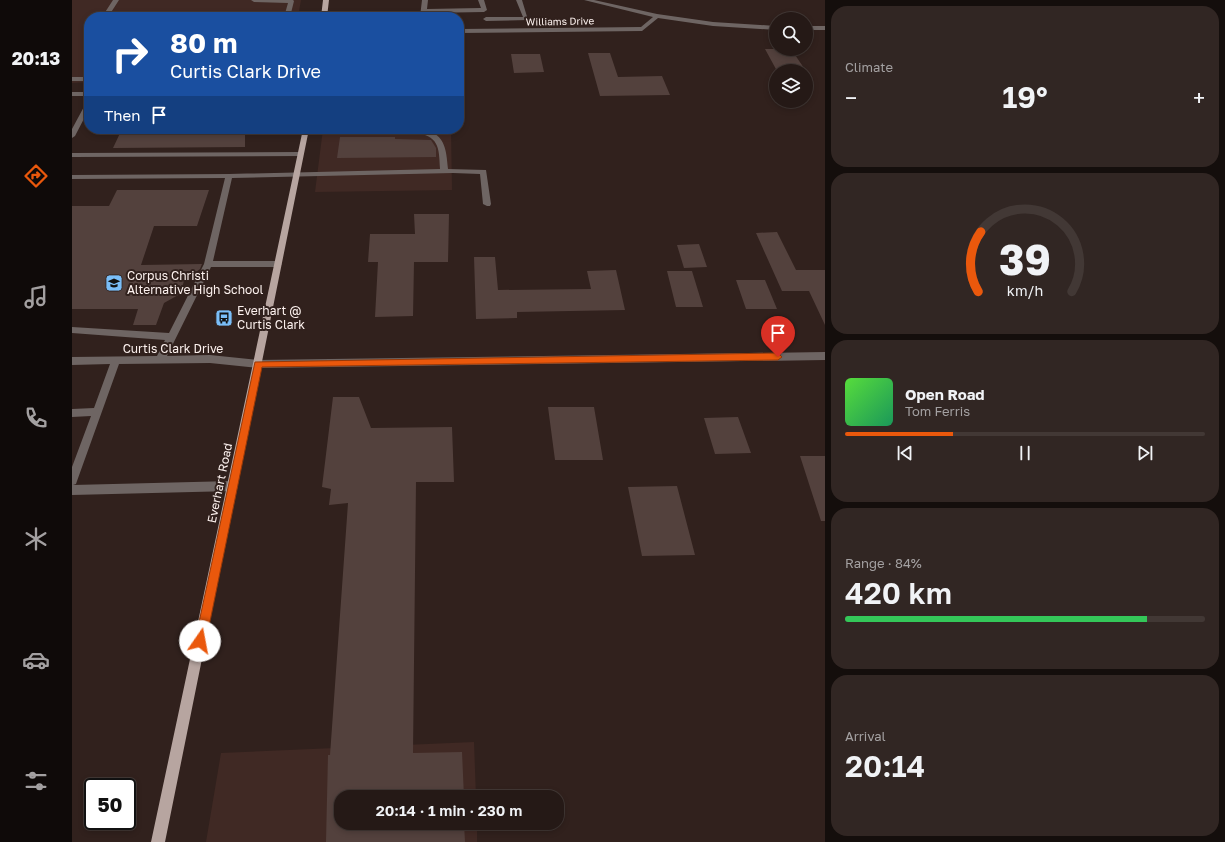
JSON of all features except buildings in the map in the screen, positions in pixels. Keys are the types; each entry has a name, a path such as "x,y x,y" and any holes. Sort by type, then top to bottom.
{"main road":[{"path":"325,12 326,0"},
{"name":"Everhart Road","path":"158,842 305,134"}],"street":[{"path":"108,12 116,0"},
{"path":"254,0 291,1 288,12"},
{"path":"424,0 424,12"},
{"path":"481,0 488,31"},
{"path":"486,19 526,19 519,0"},
{"name":"Williams Drive","path":"587,0 657,16 713,24 769,28"},
{"path":"454,12 484,10"},
{"name":"Williams Drive","path":"464,31 642,30 657,16"},
{"path":"813,28 825,28"},
{"path":"72,79 84,79"},
{"path":"72,94 84,94"},
{"path":"72,136 84,113"},
{"path":"431,134 442,144 444,171"},
{"path":"72,155 300,154"},
{"path":"72,177 296,175 444,171 483,172 487,204"},
{"path":"160,360 208,264 229,176"},
{"path":"208,264 278,264"},
{"path":"72,330 171,337"},
{"name":"Curtis Clark Drive","path":"72,361 210,359 258,364 825,356"},
{"path":"72,480 116,360"},
{"path":"72,413 97,412"},
{"path":"72,490 233,486"}],"shaded area":[{"path":"72,0 301,0 299,12 84,12 84,82 72,83"},
{"path":"322,134 451,134 452,190 315,192"},
{"path":"474,742 476,790 334,790 334,830 477,830 477,842 206,842 221,753"}],"place":[{"name":"Corpus Christi Alternative High School","path":"114,283"},
{"name":"Everhart @ Curtis Clark","path":"224,318"}],"route":[{"path":"200,641 258,364 778,357"}]}
